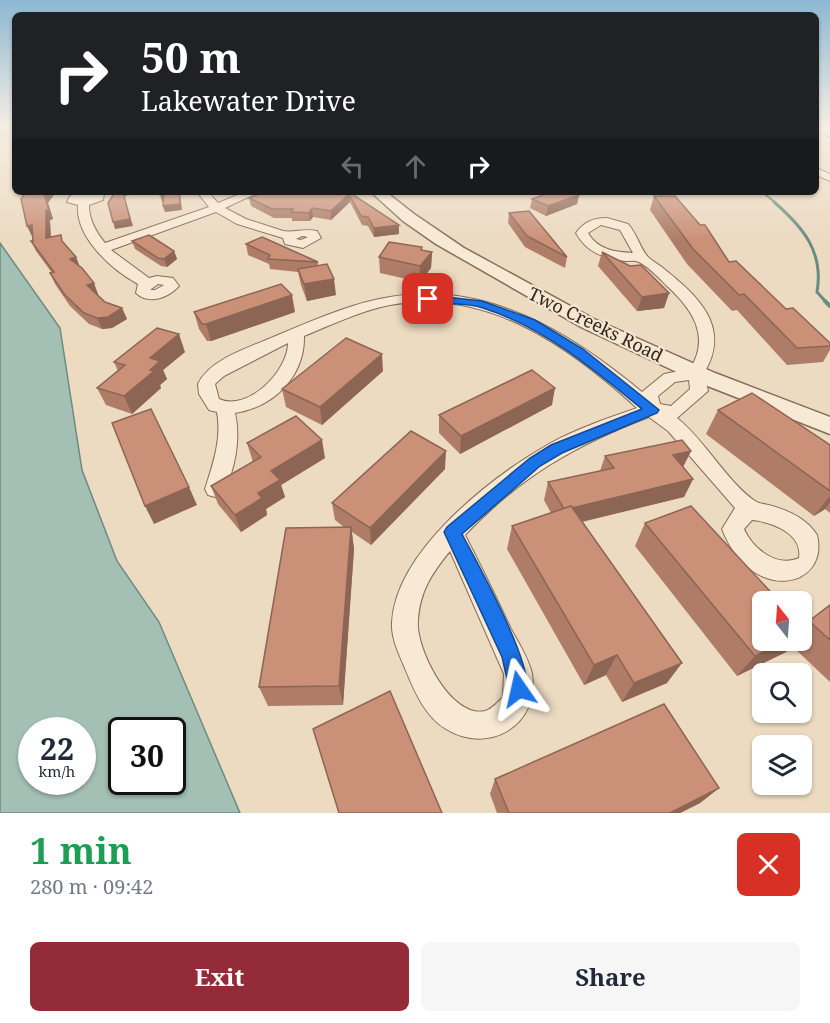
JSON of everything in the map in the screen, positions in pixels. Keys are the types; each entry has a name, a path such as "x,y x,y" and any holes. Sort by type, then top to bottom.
{"street":[{"path":"205,195 219,208 257,226 290,236"},
{"path":"103,248 219,208 247,195"},
{"name":"Two Creeks Road","path":"382,195 415,222 475,262 592,325 696,373 830,426"},
{"path":"84,203 84,220 103,248 135,278 147,284"},
{"path":"453,532 518,674 517,704 496,723 485,726 472,727 454,720 440,706 418,668 404,622 409,596 417,576 453,532 535,462 556,449 652,410 675,412 699,391 696,373 709,354 707,327 689,300 642,258"},
{"path":"296,334 296,354 281,379 247,404 225,408 215,406 207,396 208,380 215,374 296,334 363,308 391,301 450,299 482,304 531,323 556,336 623,385 674,425 732,493 751,511"},
{"path":"652,410 648,394 670,378 696,373"},
{"path":"214,489 227,453 230,432 225,408"}],"shaded area":[{"path":"0,243 60,328 82,470 117,561 159,622 240,813 0,813"}],"building":[{"path":"24,195 44,195 49,210 46,210 46,238 61,235 62,241 76,257 70,259 82,268 94,283 87,285 105,302 122,308 108,317 97,318 84,313 65,295 50,273 54,272 31,241 33,241 32,225 27,226 21,199"},
{"path":"113,195 124,195 130,219 113,222 108,203"},
{"path":"164,195 179,195 180,204 163,206"},
{"path":"257,195 348,195 331,211 312,208 309,213 291,212 293,209 272,209 249,198"},
{"path":"350,195 354,195 399,225 374,228 368,217 361,216"},
{"path":"543,195 579,195 548,206 532,199"},
{"path":"654,196 675,196 700,225 705,225 729,262 736,261 786,309 793,308 830,343 830,346 797,348 744,294 739,295 693,249"},
{"path":"529,211 567,257 527,236 509,213"},
{"path":"149,235 174,251 164,259 158,258 132,241"},
{"path":"262,237 318,262 268,259 270,255 246,244"},
{"path":"389,242 422,247 421,250 432,252 420,266 379,257"},
{"path":"602,252 630,266 641,265 669,293 642,297"},
{"path":"327,264 334,279 304,284 298,269"},
{"path":"281,284 292,295 206,324 202,324 194,312"},
{"path":"157,328 179,334 150,358 160,361 150,370 154,371 124,396 97,388 125,365 114,362"},
{"path":"346,338 382,354 320,407 282,389"},
{"path":"532,370 555,388 461,436 439,415"},
{"path":"752,393 830,445 830,491 718,410"},
{"path":"151,409 189,487 145,506 112,423"},
{"path":"296,416 322,440 271,471 280,480 258,493 262,498 235,515 211,486 261,457 247,443"},
{"path":"411,431 446,451 370,528 332,503"},
{"path":"682,440 691,451 673,455 693,479 564,509 548,482 614,468 605,456"},
{"path":"571,506 682,663 634,683 617,655 594,665 512,526"},
{"path":"691,506 770,591 752,591 752,651 765,651 755,656 645,523"},
{"path":"351,527 339,686 259,687 286,528"},
{"path":"830,605 830,640 812,624 812,619"},
{"path":"390,691 442,813 339,813 313,729"},
{"path":"664,704 719,788 670,813 509,813 495,779"}],"waterway":[{"path":"766,195 776,203"},
{"path":"774,202 794,221 809,241 817,265 817,292 826,302"},
{"path":"826,302 830,306"}],"route":[{"path":"428,299 450,299 482,304 531,323 579,351 652,410 556,449 535,462 453,532 512,656 518,674 519,689"}]}
